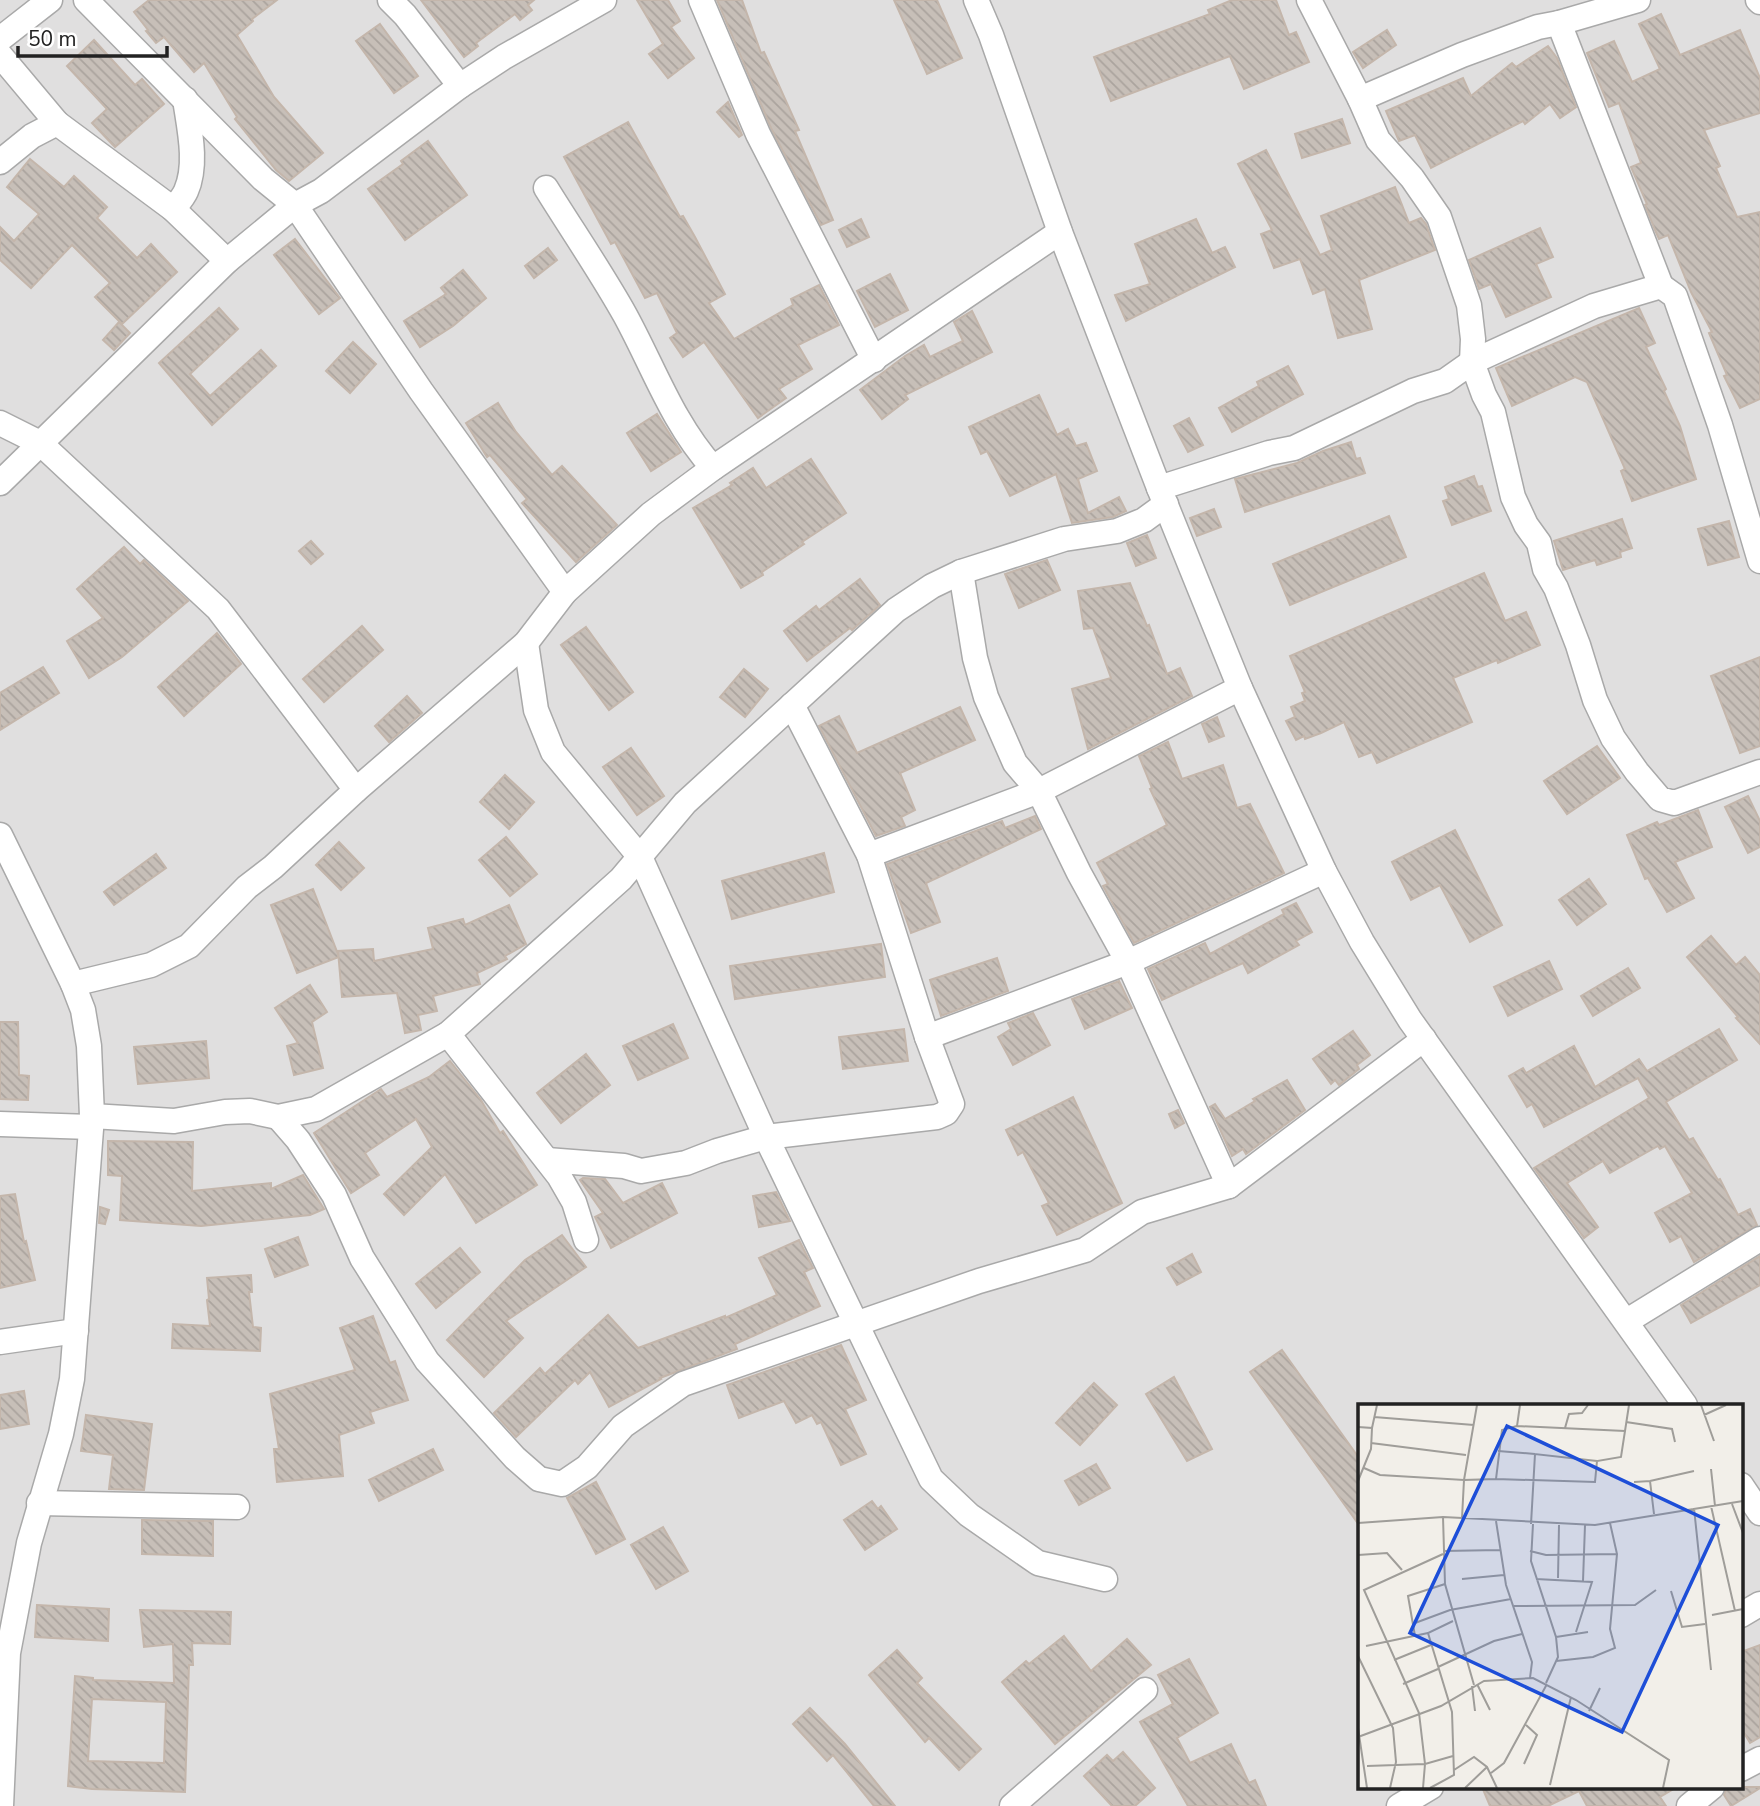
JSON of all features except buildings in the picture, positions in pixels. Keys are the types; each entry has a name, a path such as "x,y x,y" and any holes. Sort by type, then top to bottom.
{"street":[{"path":"0,39 50,0"},
{"path":"86,0 263,179 295,205 421,391 565,592"},
{"path":"390,0 405,15 460,86"},
{"path":"0,482 227,261 295,205 321,191 460,86 504,57 604,0"},
{"path":"701,0 758,134 874,360"},
{"path":"976,0 1060,232 1163,496 1240,688 1324,871 1362,942 1424,1039 1684,1404"},
{"path":"1309,0 1378,140 1412,177 1439,217 1469,306 1473,339 1472,362 1493,412 1513,498 1526,525 1539,543 1545,569 1556,588 1595,700 1613,738 1660,799 1674,803 1760,772"},
{"path":"1360,99 1462,55 1538,27 1638,0"},
{"path":"1559,23 1661,286 1675,296 1720,425 1760,561"},
{"path":"0,55 57,123 173,209 227,261"},
{"path":"173,209 186,191 191,167 191,137 185,99"},
{"path":"0,162 32,136 57,123"},
{"path":"546,188 625,315 667,402 713,468"},
{"path":"73,984 151,965 189,946 247,887 526,643 565,592 651,514 713,468 1060,232"},
{"path":"0,1125 174,1122 225,1112 250,1111 278,1117 316,1109 449,1034 621,879 685,803 896,610 932,586 961,572 1064,539 1117,531 1144,520 1163,496 1269,453 1294,448 1413,391 1445,380 1472,362 1594,306 1661,286"},
{"path":"0,423 40,443 218,610 356,790"},
{"path":"961,572 975,658 986,697 1015,763 1039,791 1079,873 1128,962 1229,1185"},
{"path":"526,643 536,710 553,752 640,857 766,1137 931,1479 969,1515 1038,1563 1105,1578"},
{"path":"869,855 1039,791 1240,688"},
{"path":"547,1160 624,1166 641,1171 686,1163 766,1137 937,1117 946,1113 951,1104 869,855 792,705"},
{"path":"0,835 73,984 83,1010 89,1046 91,1122 72,1379 61,1434 29,1543 8,1653 1,1806"},
{"path":"927,1037 1128,962 1324,871"},
{"path":"449,1034 547,1160 574,1202 586,1240"},
{"path":"278,1117 298,1140 334,1195 362,1258 427,1360 515,1458 539,1479 562,1484 587,1467 623,1426 683,1384 979,1281 1085,1250 1142,1212 1229,1185 1424,1039"},
{"path":"1627,1321 1760,1239"},
{"path":"0,1342 76,1331"},
{"path":"1742,1486 1760,1513"},
{"path":"39,1503 237,1507"},
{"path":"1742,1614 1760,1604"},
{"path":"1012,1806 1145,1690"},
{"path":"1742,1768 1760,1759"},
{"path":"1399,1806 1430,1788"},
{"path":"1689,1806 1711,1788"}],"shaded area":[{"path":"0,0 1760,0 1760,1806 0,1806"}]}
